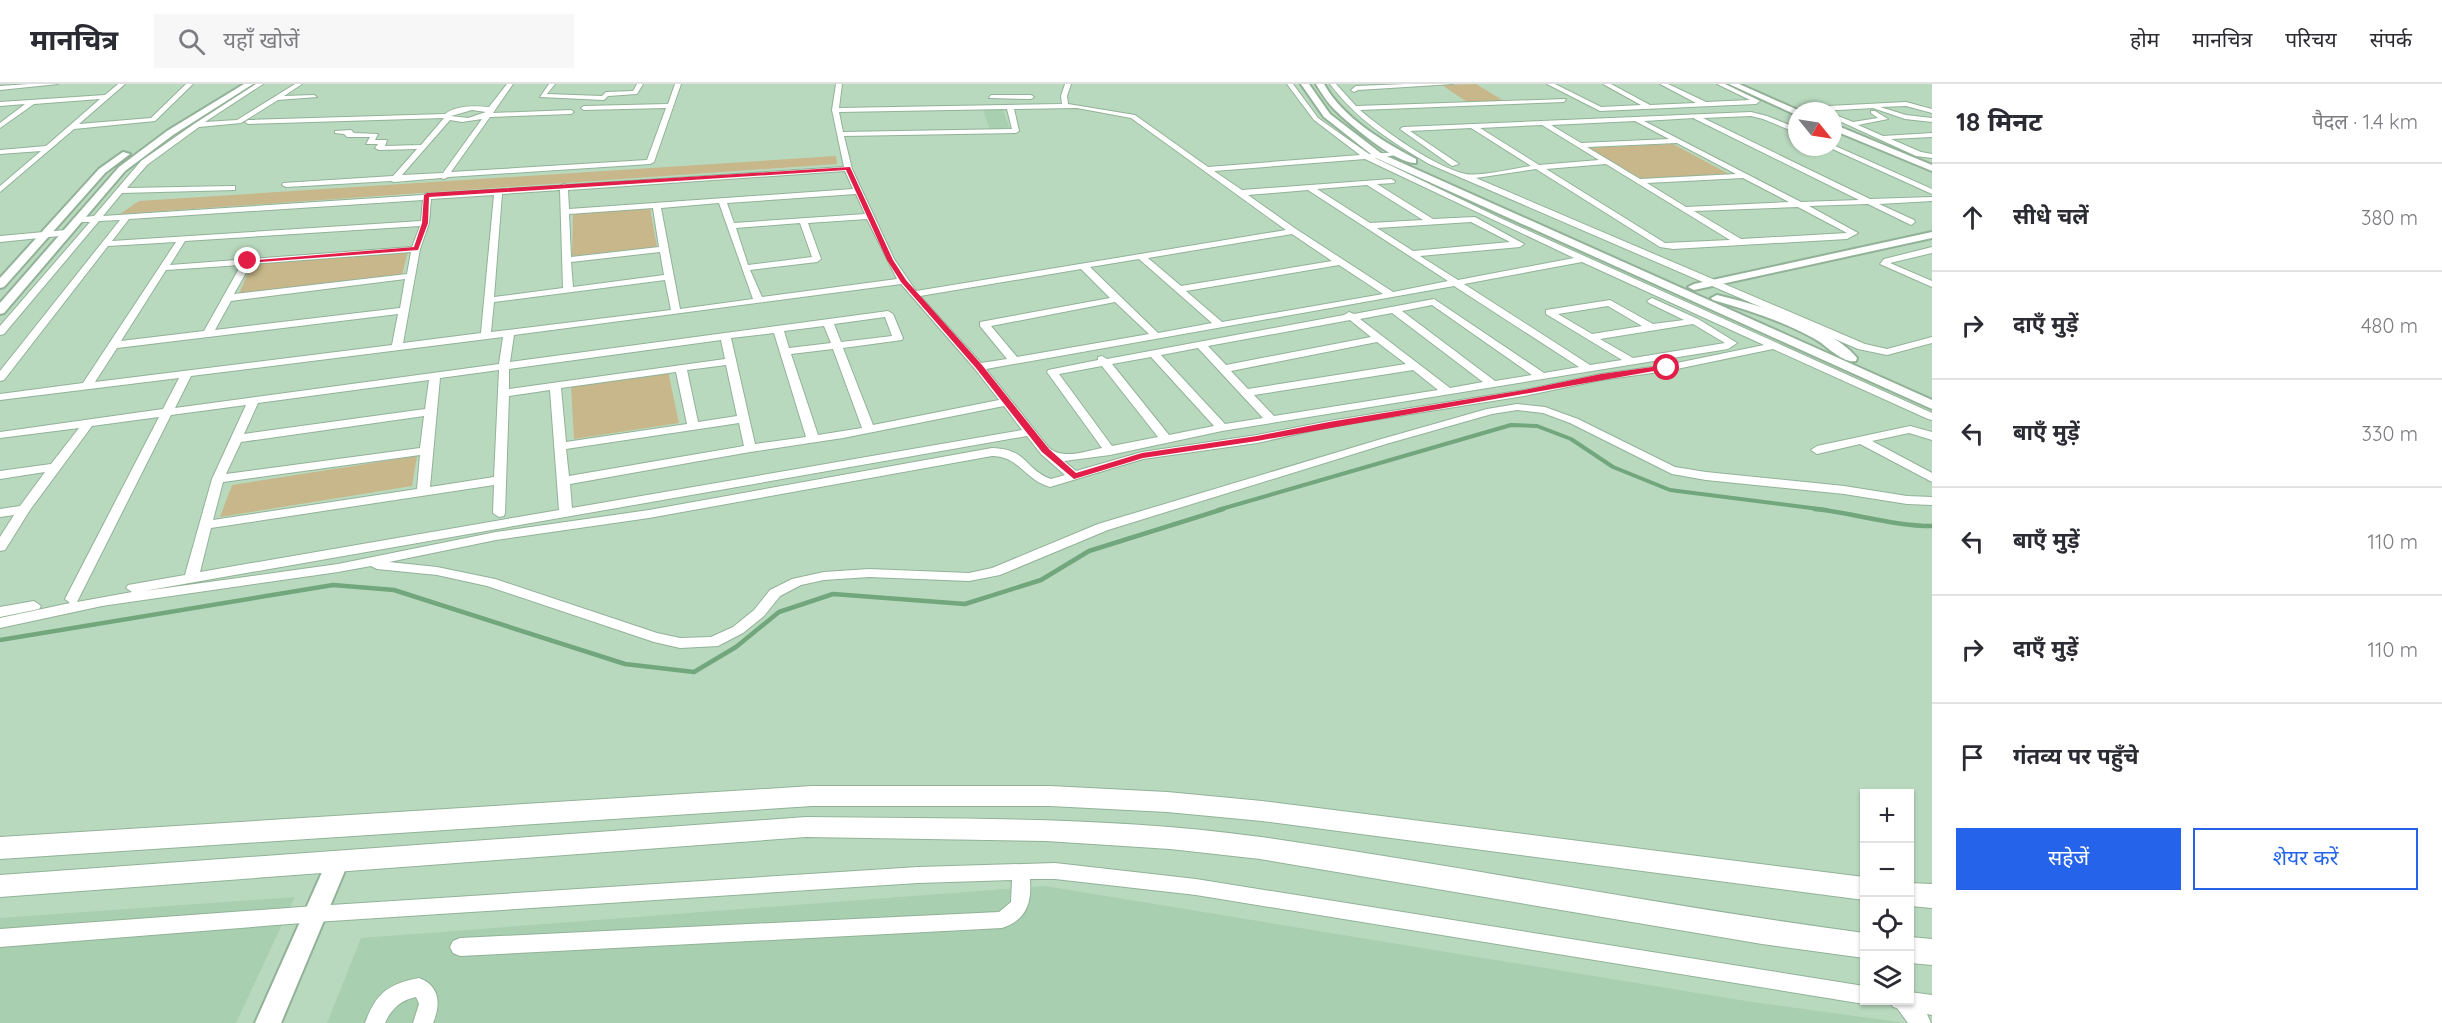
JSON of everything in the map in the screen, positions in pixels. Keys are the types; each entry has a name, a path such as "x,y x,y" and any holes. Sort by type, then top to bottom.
{"main road":[{"path":"0,848 812,796 1050,796 1167,802 1262,811 1860,889"},
{"path":"0,886 806,827 1058,831 1170,838 1260,848 1762,932 1860,945"},
{"path":"1914,894 1932,896"},
{"path":"1914,950 1932,952"}],"street":[{"path":"0,88 55,84"},
{"path":"0,190 122,84"},
{"path":"74,127 153,120 190,84"},
{"path":"0,285 102,171 157,132 237,84"},
{"path":"0,310 122,169 170,133 249,84"},
{"path":"0,332 144,163 260,84"},
{"path":"245,121 299,84"},
{"path":"444,177 510,84"},
{"path":"552,84 542,96 572,95 570,99 604,98 606,94 635,93 640,84"},
{"path":"286,185 444,177 650,162 678,84"},
{"path":"839,84 835,110 848,169 869,216 903,281 979,367 1046,451 1074,476"},
{"path":"1059,84 1065,106"},
{"path":"1064,96 1068,84"},
{"path":"1290,84 1316,119 1374,157 1495,219 1932,417"},
{"path":"1305,84 1312,100 1335,124 1374,157 1932,405"},
{"path":"1320,84 1330,100 1400,154 1932,394"},
{"path":"1333,84 1354,108 1403,145 1466,177 1492,179 1611,164"},
{"path":"1435,84 1445,91"},
{"path":"1362,96 1353,88 1450,84"},
{"path":"1550,84 1598,108 1757,102 1720,84"},
{"path":"1606,84 1650,106"},
{"path":"1663,84 1706,104"},
{"path":"1733,84 1788,108"},
{"path":"616,85 627,85"},
{"path":"990,87 992,107"},
{"path":"0,104 108,97"},
{"path":"276,99 314,97"},
{"path":"991,97 1031,97"},
{"path":"1455,97 1465,104"},
{"path":"578,110 585,98"},
{"path":"1354,108 1564,100"},
{"path":"1370,101 1378,107"},
{"path":"0,126 32,102"},
{"path":"1842,107 1906,104 1932,111"},
{"path":"835,110 1065,106 1094,107 1133,116 1293,231 1390,295"},
{"path":"1852,123 1885,119 1882,115 1860,106"},
{"path":"1869,106 1897,116 1932,120"},
{"path":"840,135 1016,131 1010,107"},
{"path":"394,180 448,116 472,108 484,108 489,113"},
{"path":"200,123 448,116 464,120 489,113 669,108"},
{"path":"1788,127 1758,115 1403,129 1478,178 1874,350 1898,351 1932,340"},
{"path":"1694,117 1911,222"},
{"path":"1472,126 1656,242 1673,246 1847,236 1854,233 1636,119"},
{"path":"1842,119 1919,154 1932,156"},
{"path":"1544,123 1740,242"},
{"path":"1842,129 1867,130"},
{"path":"1842,131 1932,168"},
{"path":"337,132 351,132 347,135 376,135 369,142 384,142 379,147 423,147"},
{"path":"1882,138 1932,135"},
{"path":"1578,144 1678,141"},
{"path":"0,152 48,148"},
{"path":"1842,152 1932,192"},
{"path":"1206,169 1400,154"},
{"path":"1478,178 1537,166 1611,164"},
{"path":"77,220 427,195 848,169"},
{"path":"0,175 18,173"},
{"path":"1639,182 1745,176"},
{"path":"1240,193 1391,181"},
{"path":"1369,183 1432,222"},
{"path":"564,186 568,290"},
{"path":"117,194 153,194 174,189 232,188"},
{"path":"1310,188 1586,367"},
{"path":"486,335 498,191"},
{"path":"565,212 858,191"},
{"path":"397,346 416,249 425,223 427,195"},
{"path":"1685,209 1932,199"},
{"path":"723,202 758,300"},
{"path":"656,206 676,312"},
{"path":"0,378 127,216"},
{"path":"731,226 869,216"},
{"path":"1368,226 1472,219 1520,244 1410,254"},
{"path":"745,268 817,259 803,220"},
{"path":"105,244 425,223"},
{"path":"914,294 1293,231"},
{"path":"0,239 66,233"},
{"path":"1694,287 1932,235"},
{"path":"87,386 182,239"},
{"path":"1894,242 1920,253"},
{"path":"1881,245 1908,256"},
{"path":"163,268 416,249"},
{"path":"567,260 664,249"},
{"path":"1932,250 1887,261 1884,264 1932,284"},
{"path":"1141,256 1219,324"},
{"path":"979,367 1583,259"},
{"path":"208,333 248,261"},
{"path":"1179,289 1340,262"},
{"path":"1083,266 1155,335"},
{"path":"228,298 411,276"},
{"path":"489,300 669,277"},
{"path":"0,397 676,312 903,281"},
{"path":"1013,360 984,324 1118,300"},
{"path":"1054,456 1069,458 1222,428 1629,360 1728,346 1731,343 1695,321 1652,301"},
{"path":"1110,451 1052,372 1434,302 1540,375"},
{"path":"1629,360 1549,312 1610,303 1652,328"},
{"path":"1335,304 1447,391"},
{"path":"1393,309 1491,383"},
{"path":"114,345 404,310"},
{"path":"0,435 888,314 898,338 785,352"},
{"path":"1591,338 1695,321"},
{"path":"828,322 869,429"},
{"path":"778,328 813,439"},
{"path":"499,513 504,366 509,332"},
{"path":"725,336 750,448"},
{"path":"1223,369 1380,338"},
{"path":"1200,345 1271,420"},
{"path":"0,623 102,601 363,563 496,536 650,514 1005,450 1015,454 1039,480 1050,483 1142,456 1257,439 1329,424 1524,393 1601,376 1667,368 1772,345"},
{"path":"1091,346 1166,439"},
{"path":"1154,354 1222,428"},
{"path":"503,393 730,361"},
{"path":"1245,393 1416,366"},
{"path":"681,368 693,427"},
{"path":"72,599 187,373"},
{"path":"423,491 435,375"},
{"path":"555,385 566,513"},
{"path":"1890,398 1909,395"},
{"path":"191,578 218,479 254,400"},
{"path":"563,481 813,439 1006,402"},
{"path":"363,563 437,571 490,582 654,637 680,643 712,642 738,630 759,613 775,592 798,582 824,576 868,573 969,578 995,572 1102,527 1382,442 1491,411 1517,407 1545,410 1672,470 1706,476 1844,490 1907,500 1932,501"},
{"path":"236,439 431,412"},
{"path":"560,446 743,419"},
{"path":"0,547 24,509 88,423"},
{"path":"1817,450 1910,429 1932,436"},
{"path":"0,612 1030,432"},
{"path":"1864,441 1932,478"},
{"path":"218,479 426,451"},
{"path":"0,475 56,467"},
{"path":"204,525 500,480"},
{"path":"0,513 24,509"},
{"path":"268,1023 338,861"},
{"path":"0,938 315,914 918,875 1055,871 1196,887 1860,995"},
{"path":"460,947 1002,920 1014,914 1021,906 1021,872"},
{"path":"375,1023 378,1011 388,998 404,989 419,987 427,993 430,1003 423,1023"},
{"path":"1914,1003 1932,1005"},
{"path":"1905,1005 1921,1023"}],"shaded area":[{"path":"1476,84 1504,101 1467,102 1442,85"},
{"path":"983,110 1003,110 1010,130 990,131"},
{"path":"1673,144 1731,175 1635,179 1583,148"},
{"path":"836,156 837,164 120,214 139,201"},
{"path":"650,208 657,247 572,256 573,214"},
{"path":"408,251 402,275 239,294 252,263"},
{"path":"668,371 679,423 574,439 571,385"},
{"path":"417,456 412,486 220,517 232,485"},
{"path":"1045,886 1746,1001 1906,1023 327,1023 361,938"},
{"path":"295,897 236,1023 0,1023 0,918"}],"waterway":[{"path":"1218,510 1511,425 1537,426 1571,439 1613,467 1670,490 1827,510"},
{"path":"0,640 333,585 394,590 625,664 694,672 736,647 779,612 833,594 965,604 1041,580 1089,551 1223,509"},
{"path":"1815,509 1903,524 1932,526"}],"route":[{"path":"248,261 416,249 425,223 427,195 848,169 890,260 903,281 979,367 1046,451 1074,476 1142,456 1257,439 1329,424 1524,393 1601,376 1667,368"}]}
